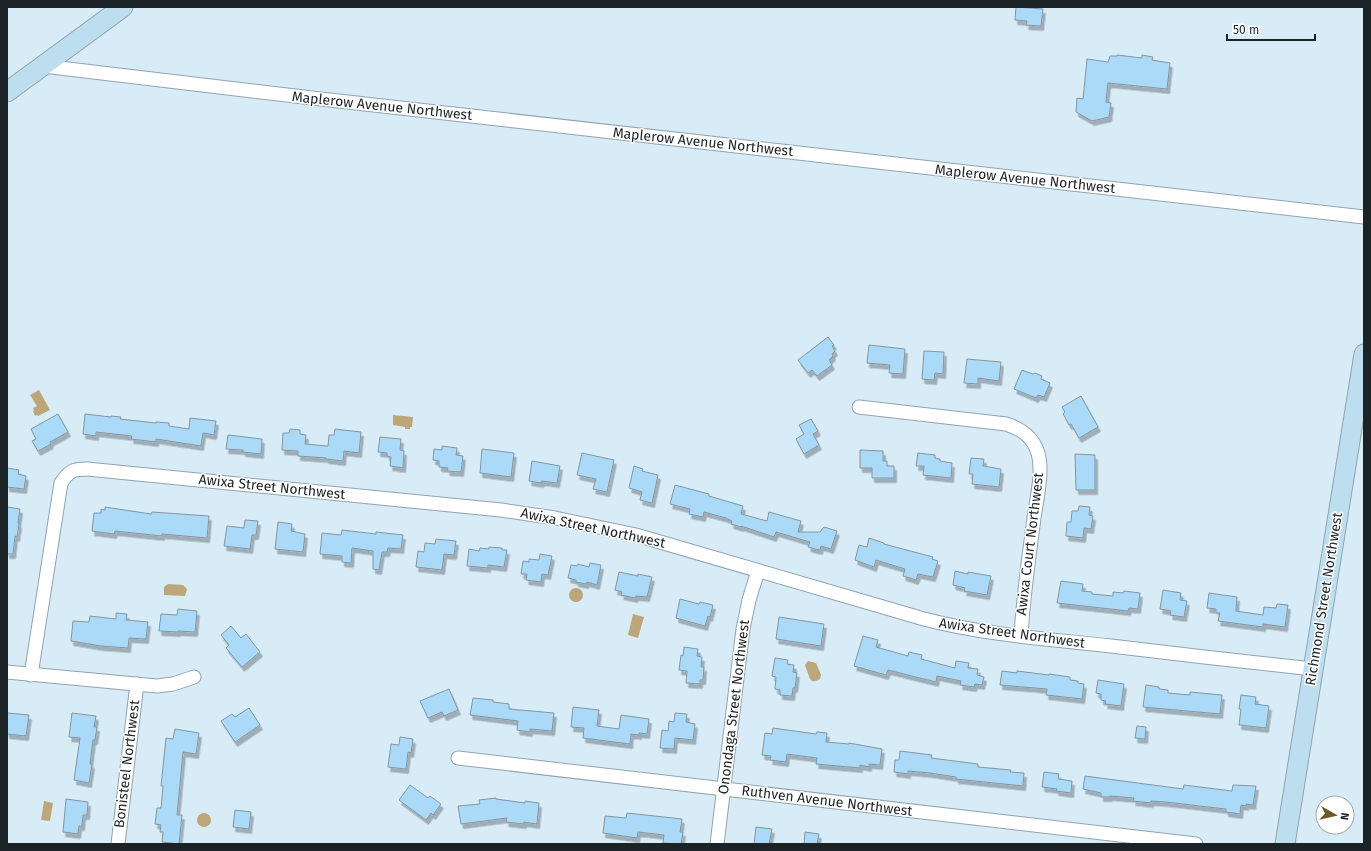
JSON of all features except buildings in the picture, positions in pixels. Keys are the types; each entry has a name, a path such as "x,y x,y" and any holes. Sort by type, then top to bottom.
{"street":[{"path":"7,92 123,7"},
{"name":"Maplerow Avenue Northwest","path":"43,66 320,99 1364,217"},
{"name":"Richmond Street Northwest","path":"1285,844 1364,354"},
{"name":"Awixa Court Northwest","path":"859,407 1006,424 1016,427 1031,439 1039,459 1039,483 1021,636"},
{"name":"Awixa Street Northwest","path":"30,674 61,482 68,474 77,469 114,471 445,504 530,514 593,525 636,535 932,621 969,629 1313,669"},
{"name":"Onondaga Street Northwest","path":"717,844 743,628 749,600 758,571"},
{"path":"7,672 157,686 173,684 194,678"},
{"name":"Bonisteel Northwest","path":"118,844 137,684"},
{"name":"Ruthven Avenue Northwest","path":"458,758 1196,844"}],"shaded area":[{"path":"39,390 50,410 35,416 33,408 37,406 30,395"},
{"path":"393,415 413,417 412,427 410,427 410,429 405,429 405,427 393,425"},
{"path":"168,584 183,585 187,589 185,596 164,595 164,587"},
{"path":"573,588 579,588 583,592 583,598 579,602 573,602 569,598 569,592"},
{"path":"633,614 644,617 638,638 628,635"},
{"path":"808,661 816,663 821,675 820,679 814,681 810,679 805,665"},
{"path":"44,801 53,803 50,821 41,820"},
{"path":"201,813 207,813 211,817 211,823 207,827 201,827 197,823 197,817"}]}
